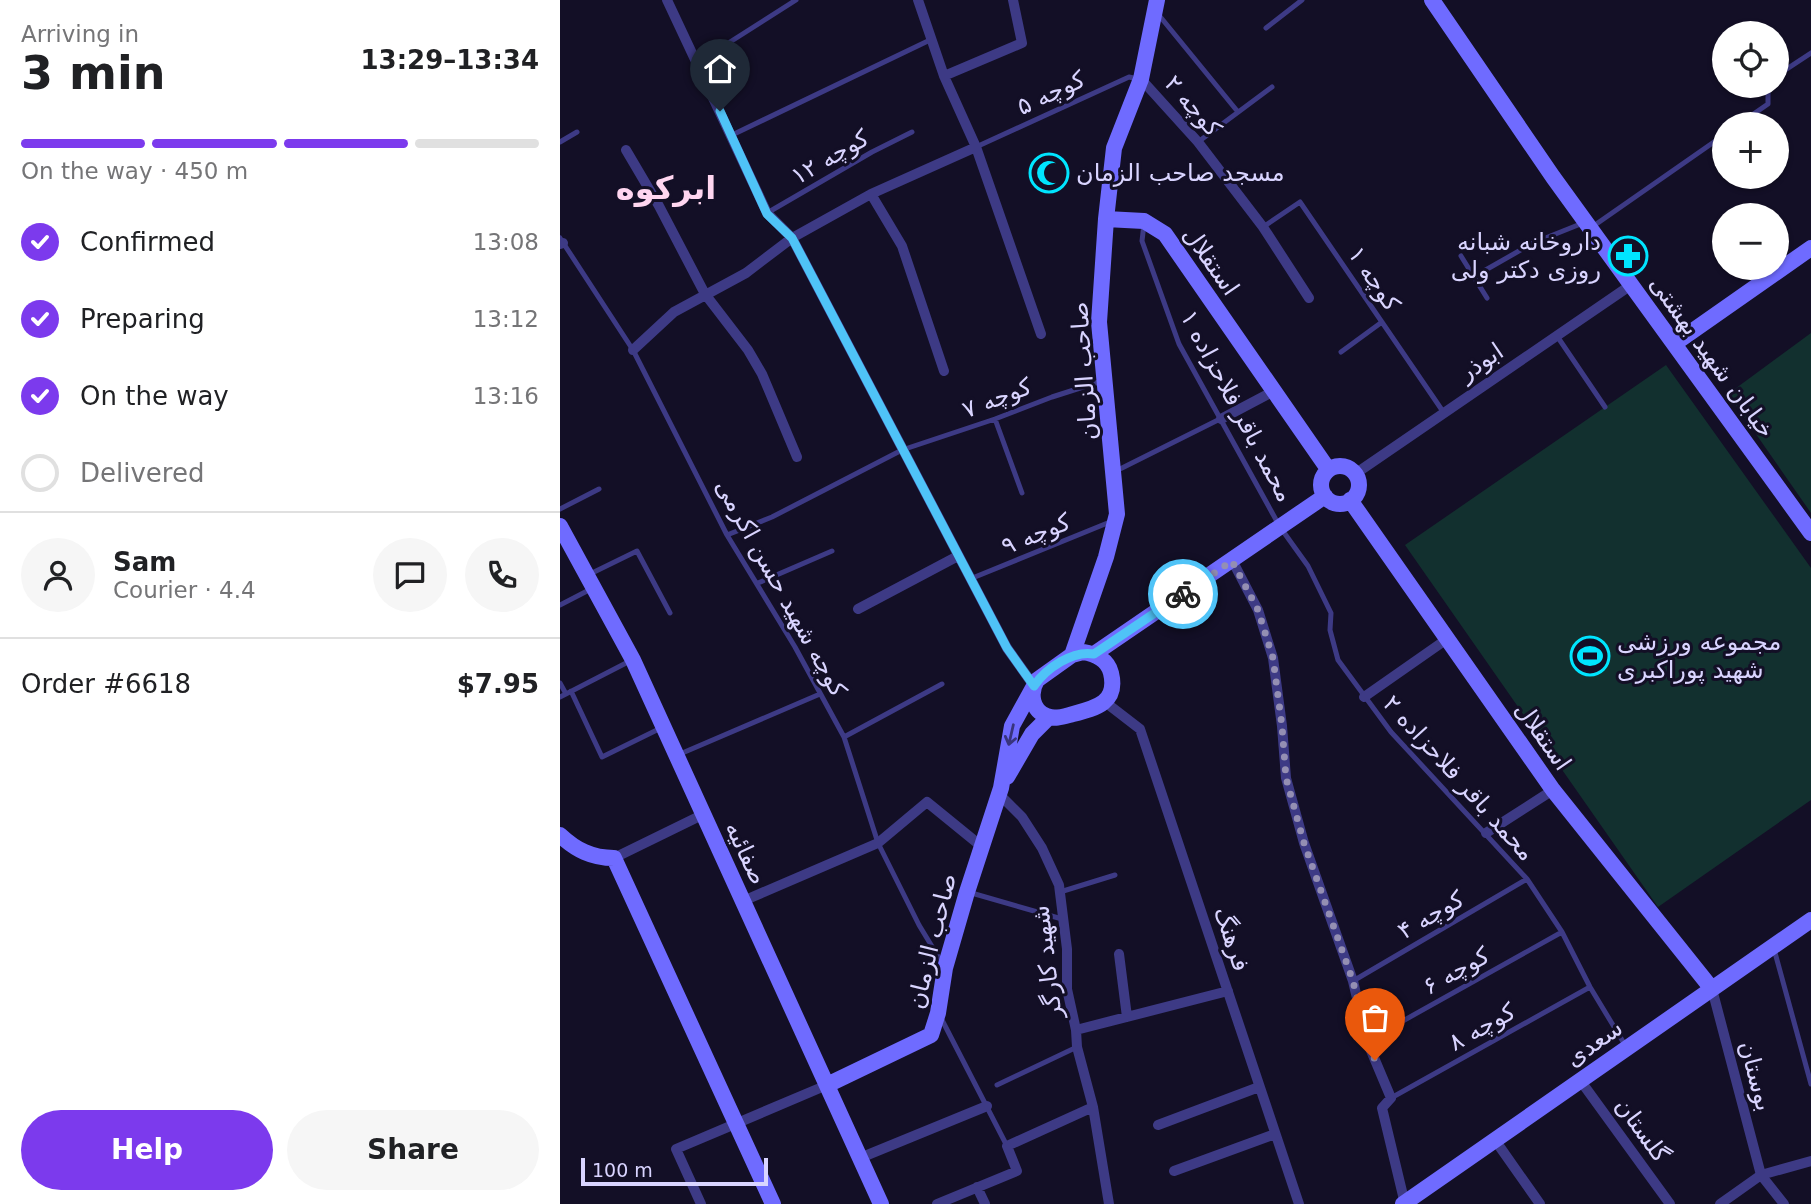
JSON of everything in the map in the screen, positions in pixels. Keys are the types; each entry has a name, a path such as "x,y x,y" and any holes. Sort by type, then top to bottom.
{"street":[{"path":"667,0 767,214 792,238 1007,648 1034,686 1032,699 1038,711 1049,718 1094,709 1105,702 1114,685 1110,666 1094,654 1083,652 1072,655 1042,676 1034,686 1012,726 1000,791"},
{"path":"918,0 944,76 976,147 1041,334"},
{"path":"944,76 1022,43 1013,0"},
{"name":"خیابان شهید بهشتی","path":"1432,0 1588,225 1811,533"},
{"name":"صاحب الزمان","path":"1072,655 1106,556 1117,513 1099,322 1106,219 1114,148 1141,79 1156,5"},
{"name":"کوچه ۲","path":"1141,79 1198,142 1263,227 1309,298"},
{"path":"633,350 674,312 746,273 792,238 871,194 976,147"},
{"path":"626,150 705,294 757,366 797,457"},
{"path":"871,194 901,246 944,371"},
{"name":"استقلال","path":"1106,219 1144,221 1165,234 1328,470"},
{"path":"1674,344 1811,248"},
{"name":"ابوذر","path":"1355,474 1632,285"},
{"path":"1221,419 1274,391"},
{"path":"1341,465 1355,474 1359,480 1357,492 1350,500 1338,504 1325,496 1321,489 1322,477 1328,470 1341,465"},
{"path":"1094,654 1325,496"},
{"name":"استقلال","path":"1350,500 1553,790 1712,989"},
{"name":"صفائیه","path":"560,526 633,660 881,1204"},
{"path":"858,609 958,556"},
{"path":"1232,561 1258,610 1273,658 1286,778 1304,843 1353,981 1367,1041 1391,1098 1382,1108 1404,1204"},
{"path":"1364,697 1447,639"},
{"name":"فرهنگ","path":"1105,702 1140,729 1298,1204"},
{"path":"1000,791 1032,734 1049,718"},
{"path":"1486,833 1553,790"},
{"name":"صاحب الزمان","path":"827,1085 931,1035 938,1013 945,968 1000,791"},
{"name":"شهید کارگر","path":"1000,791 1022,817 1042,848 1059,885 1067,949 1067,989 1076,1030 1228,991"},
{"path":"743,901 878,843 928,802 981,846"},
{"path":"560,835 573,848 599,858 614,858 704,814"},
{"path":"614,858 773,1204"},
{"name":"سعدی","path":"1404,1204 1811,920"},
{"path":"1119,954 1127,1017"},
{"name":"بوستان","path":"1712,989 1760,1175"},
{"path":"1076,1030 1077,1047 1093,1107 1109,1204"},
{"name":"گلستان","path":"1580,1080 1670,1204"},
{"path":"701,1204 676,1149 827,1085"},
{"path":"1158,1125 1259,1087"},
{"path":"860,1158 987,1107"},
{"path":"937,1204 1017,1171 1007,1146 1093,1107"},
{"path":"1174,1171 1275,1134"},
{"path":"1495,1140 1540,1204"},
{"path":"1720,1204 1760,1175 1811,1161"},
{"path":"1760,1175 1784,1204"},
{"path":"977,1187 985,1204"}],"lane":[{"path":"697,63 796,0"},
{"path":"1266,28 1302,0"},
{"path":"1156,5 1238,112"},
{"path":"732,135 930,40"},
{"path":"1789,67 1811,53"},
{"name":"کوچه ۵","path":"976,147 1129,77 1141,79"},
{"path":"1198,142 1272,87"},
{"path":"1756,112 1768,104 1768,98"},
{"path":"560,142 577,132"},
{"name":"کوچه ۱۲","path":"767,214 872,152 912,132"},
{"path":"1475,276 1533,243 1588,225 1712,143"},
{"name":"کوچه ۱","path":"1263,227 1300,202 1444,413"},
{"name":"محمد باقر فلاحزاده ۱","path":"1144,221 1142,242 1179,344 1280,527"},
{"name":"کوچه شهید حسن اکرمی","path":"561,242 633,350 675,428 727,535 758,583 844,737 878,843 919,925 945,968"},
{"path":"1461,256 1487,298"},
{"path":"1341,352 1382,322"},
{"path":"1557,336 1605,407"},
{"name":"کوچه ۷","path":"727,535 772,517 902,450 1105,380"},
{"path":"995,419 1022,494"},
{"path":"1114,473 1221,419"},
{"path":"560,509 599,489"},
{"name":"کوچه ۹","path":"970,579 1115,520"},
{"name":"محمد باقر فلاحزاده ۲","path":"1280,527 1308,566 1331,613 1330,630 1338,660 1391,732 1527,879 1562,932 1590,987 1627,1048"},
{"path":"560,605 636,551 670,613"},
{"path":"758,583 832,551"},
{"path":"566,694 633,660"},
{"path":"560,683 602,757 663,726"},
{"path":"844,737 942,684"},
{"path":"677,755 820,694"},
{"path":"1060,892 1115,875"},
{"name":"کوچه ۴","path":"1353,981 1527,879"},
{"path":"967,892 1062,919"},
{"name":"کوچه ۶","path":"1367,1041 1562,932"},
{"path":"1773,946 1811,1084"},
{"name":"کوچه ۸","path":"1391,1098 1590,987"},
{"path":"938,1013 1007,1146"},
{"path":"997,1086 1077,1047"}],"green space":[{"path":"1811,333 1811,513 1728,394"},
{"name":"مجموعه ورزشی شهید پوراکبری","path":"1666,365 1811,568 1811,800 1658,907 1405,545"}],"way so far":[{"path":"1183,594 1232,561 1258,610 1273,658 1286,778 1304,843 1353,981 1367,1041 1375,1060"}],"place":[{"name":"مسجد صاحب الزمان","path":"1049,173"},
{"name":"داروخانه شبانه روزی دکتر ولی","path":"1628,256"},
{"name":"مجموعه ورزشی شهید پوراکبری","path":"1590,656"}],"district":[{"name":"ابرکوه","path":"666,188"}],"route":[{"path":"720,111 767,214 792,238 1007,648 1034,686 1037,680 1072,655 1083,652 1094,654 1183,594"}]}
